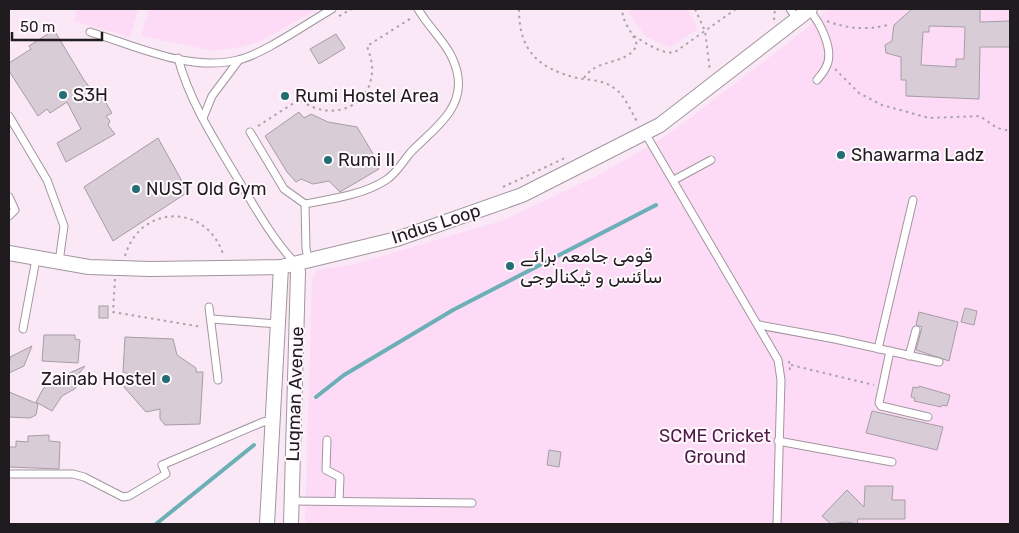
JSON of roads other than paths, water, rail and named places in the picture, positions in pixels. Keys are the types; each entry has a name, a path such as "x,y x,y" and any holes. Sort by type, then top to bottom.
{"street":[{"name":"Indus Loop","path":"9,253 89,267 150,269 281,267 397,239 513,198 641,128 660,125 794,14 811,11"},
{"name":"Luqman Avenue","path":"291,524 298,280 302,262"},
{"name":"Luqman Avenue","path":"267,524 281,267"}],"lane":[{"path":"203,118 212,96 239,60 332,9"},
{"path":"250,132 284,189 305,204 365,190 385,181 442,123 451,109 458,88 457,71 444,41 419,10"},
{"path":"811,11 827,43 828,62 816,80"},
{"path":"90,32 178,58 203,62 239,60"},
{"path":"178,58 184,81 203,118 268,228 302,262 306,248 305,204"},
{"path":"9,116 47,180 64,226 59,262"},
{"path":"641,128 674,180 778,360 781,380 777,524"},
{"path":"674,180 711,160"},
{"path":"9,197 15,206 14,213 9,216"},
{"path":"878,349 913,200"},
{"path":"23,329 36,259"},
{"path":"209,306 218,380"},
{"path":"211,319 278,324"},
{"path":"759,325 939,362"},
{"path":"909,356 916,330"},
{"path":"890,351 878,399 882,406 928,417"},
{"path":"9,474 73,474 84,477 117,495 129,496 166,474 162,465 263,422 273,420"},
{"path":"328,440 326,470 340,477 339,501"},
{"path":"778,441 892,462"},
{"path":"292,501 472,503"}],"waterway":[{"path":"316,397 344,375 453,310 656,205"},
{"path":"156,524 254,445"}],"place":[{"name":"S3H","path":"63,95"},
{"name":"Rumi Hostel Area","path":"285,96"},
{"name":"Shawarma Ladz","path":"841,155"},
{"name":"Rumi II","path":"328,160"},
{"name":"NUST Old Gym","path":"136,189"},
{"name":"قومی جامعہ برائے سائنس و ٹیکنالوجی","path":"510,266"},
{"name":"Zainab Hostel","path":"166,379"}],"park label":[{"name":"SCME Cricket Ground","path":"715,446"}]}
